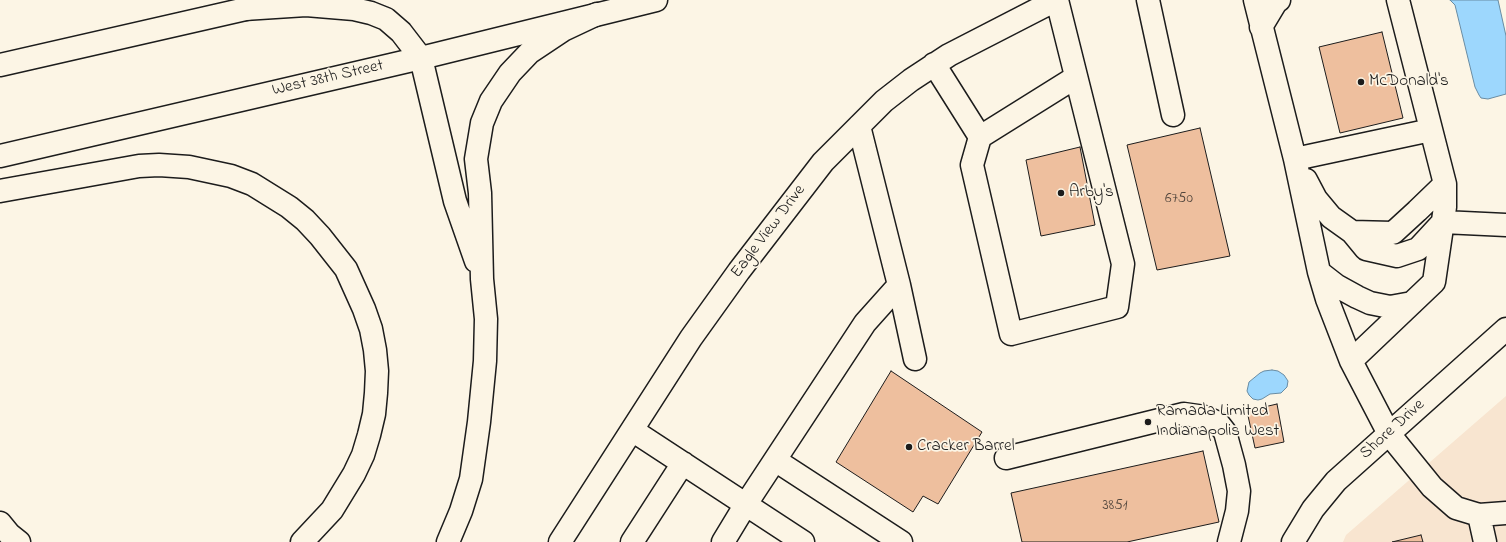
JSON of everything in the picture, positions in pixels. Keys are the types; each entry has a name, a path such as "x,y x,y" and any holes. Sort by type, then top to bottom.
{"main road":[{"path":"0,65 285,0"},
{"name":"West 38th Street","path":"0,156 421,58 656,0"},
{"path":"1057,0 1123,264 1117,307 1011,334 972,165 980,137 1076,77"},
{"name":"Eagle View Drive","path":"560,542 691,338 739,271 823,162 893,94 934,64 1057,0"},
{"path":"1148,0 1173,115"},
{"path":"1255,0 1327,299 1351,361 1389,434 1432,487 1456,508 1479,515 1506,513"},
{"path":"1261,27 1276,2 1279,0"},
{"path":"1351,361 1434,282 1445,207 1445,184 1398,0"},
{"path":"244,10 306,4 354,9 371,13 386,19 401,32 421,58 455,201 482,279"},
{"path":"448,542 461,511 470,479 479,422 485,361 486,319 482,279 480,193 476,158 482,123 491,101 510,73 530,52 563,30 597,14"},
{"path":"934,64 980,137"},
{"path":"859,126 916,359"},
{"path":"1294,159 1431,130"},
{"path":"1294,159 1316,199 1331,218 1352,232 1366,249 1397,256 1418,249 1443,222 1506,224"},
{"path":"0,191 139,166 159,164 189,167 231,176 252,184 289,206 325,241 346,269 364,309 371,329 377,371 376,393 374,414 369,435 363,455 354,474 332,510 302,542"},
{"path":"1352,232 1393,233 1445,184"},
{"path":"1320,272 1337,286 1370,303 1390,308 1412,303"},
{"path":"723,542 746,504 865,323 898,285"},
{"name":"Shore Drive","path":"1293,542 1313,509 1336,481 1506,329"},
{"path":"1006,458 1184,414 1206,417 1218,423 1225,432 1239,491 1237,511 1228,542"},
{"path":"632,430 804,542"},
{"path":"775,460 901,542"},
{"path":"632,542 683,463"},
{"path":"1479,515 1486,542"},
{"path":"0,523 9,534 19,542"}],"shaded area":[{"path":"1506,396 1506,542 1343,542 1346,535"}],"water":[{"path":"1450,0 1498,0 1506,36 1506,94 1488,99 1481,98 1479,95 1475,87 1455,5"},
{"path":"1272,370 1278,371 1284,375 1288,381 1287,387 1281,393 1270,394 1258,400 1253,399 1247,391 1249,382 1260,373"}],"building":[{"name":"McDonald's","path":"1382,32 1403,118 1340,133 1319,47"},
{"path":"1200,128 1230,256 1157,270 1127,145"},
{"name":"Arby's","path":"1080,147 1095,225 1041,236 1026,160"},
{"name":"Cracker Barrel","path":"891,371 982,432 938,504 923,496 913,512 836,462"},
{"path":"1277,404 1284,442 1255,448 1247,411"},
{"path":"1203,451 1219,522 1127,542 1022,542 1011,493"},
{"path":"1421,535 1423,542 1392,542"}],"place":[{"name":"McDonald's","path":"1361,82"},
{"name":"Arby's","path":"1061,193"},
{"name":"Ramada Limited Indianapolis West","path":"1148,422"},
{"name":"Cracker Barrel","path":"909,447"}]}
